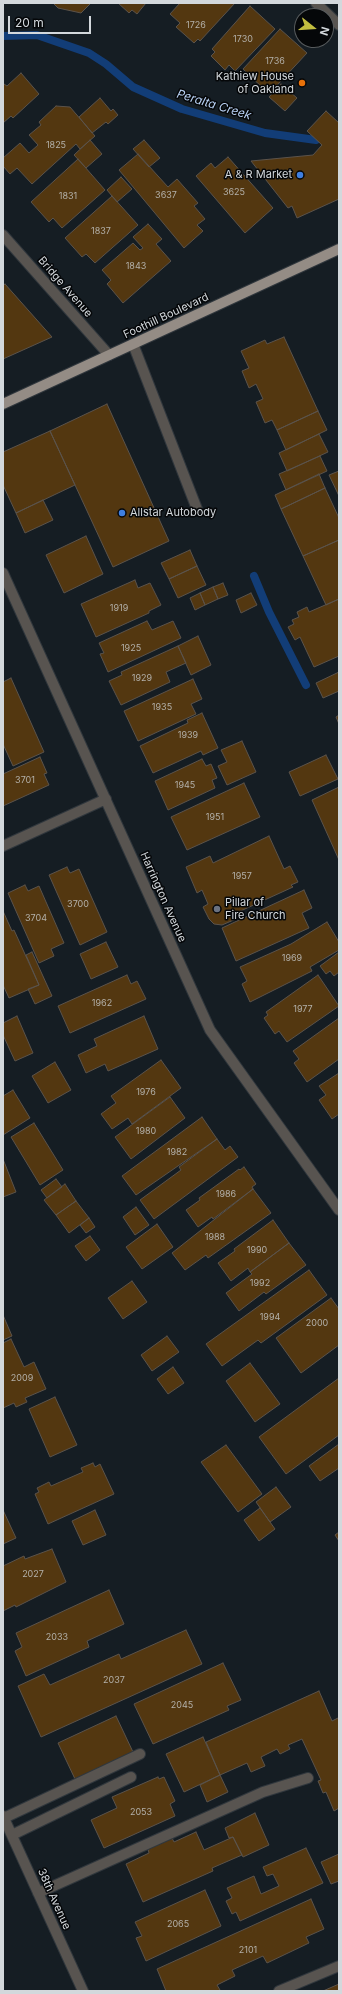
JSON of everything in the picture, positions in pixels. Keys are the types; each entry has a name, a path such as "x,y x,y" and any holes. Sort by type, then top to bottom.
{"main road":[{"name":"Foothill Boulevard","path":"3,404 339,249"}],"street":[{"path":"316,3 339,25"},
{"name":"Bridge Avenue","path":"3,235 109,355"},
{"path":"133,344 197,509"},
{"name":"Harrington Avenue","path":"3,573 210,1030 339,1210"},
{"path":"3,846 106,799"},
{"path":"4,1817 140,1754"},
{"path":"12,1835 131,1777"},
{"path":"38,1893 263,1792 308,1778"},
{"name":"38th Avenue","path":"4,1817 82,1991"},
{"path":"279,1991 339,1966"}],"building":[{"path":"53,3 90,4 81,13 58,8"},
{"path":"118,3 146,3 137,14 132,10 129,13"},
{"path":"180,3 235,3 200,41 198,39 194,43 176,27 180,23 170,14"},
{"path":"250,6 275,29 235,71 229,65 225,70 211,56 215,52 212,49"},
{"path":"280,29 294,41 294,48 301,48 307,53 269,94 243,69"},
{"path":"21,73 39,94 13,118 11,116 3,123 3,85 4,84 7,86"},
{"path":"281,84 297,98 285,111 269,97"},
{"path":"100,98 111,111 113,109 118,115 108,124 106,122 92,133 79,117"},
{"path":"56,106 70,107 95,136 80,149 76,144 32,184 17,168 10,174 3,166 3,158 20,143 29,153 38,145 29,135 41,125 39,122"},
{"name":"A & R Market","path":"326,111 339,123 339,199 297,218 292,206 288,208 251,161 313,155 322,145 307,131"},
{"path":"90,140 102,154 86,168 74,155"},
{"path":"144,140 160,158 149,167 133,149"},
{"path":"138,154 168,187 177,179 198,203 194,206 205,219 197,225 203,231 184,248 119,170"},
{"path":"228,157 273,208 245,233 196,176 211,163 215,168"},
{"path":"78,159 105,190 62,228 53,218 49,222 31,202"},
{"path":"121,177 132,189 117,202 107,190"},
{"path":"112,196 138,225 95,263 86,254 82,257 65,238"},
{"path":"148,224 162,239 156,244 171,261 123,303 107,284 111,280 102,270 133,243 140,250 143,248 133,237"},
{"path":"5,284 52,337 3,359 3,286"},
{"path":"284,337 318,411 277,430 272,420 265,423 256,402 263,399 256,384 249,388 242,371 249,368 241,351 265,340 267,344"},
{"name":"Allstar Autobody","path":"107,404 169,541 113,567 50,431"},
{"path":"318,411 327,430 286,450 277,430"},
{"path":"50,431 75,485 16,513 3,485 3,452"},
{"path":"319,434 328,452 287,471 279,453"},
{"path":"320,456 327,471 286,490 279,474"},
{"path":"339,471 339,496 329,475"},
{"path":"319,474 325,488 281,509 275,495"},
{"path":"325,488 339,518 339,540 303,556 281,509"},
{"path":"43,500 53,520 25,533 16,513"},
{"path":"86,536 103,574 64,593 46,555"},
{"path":"339,540 339,599 326,605 303,556"},
{"path":"190,550 197,566 169,579 161,563"},
{"path":"197,566 206,585 178,598 169,579"},
{"path":"135,580 138,588 150,583 161,605 149,611 149,613 96,637 81,604"},
{"path":"223,583 228,595 218,599 213,587"},
{"path":"213,587 218,599 205,605 200,593"},
{"path":"200,593 205,605 195,610 190,598"},
{"path":"251,593 257,605 241,613 236,600"},
{"path":"339,599 339,656 314,667 300,637 295,640 288,627 294,624 292,620 299,617 297,612 307,607 309,612"},
{"path":"147,621 152,630 173,621 181,638 108,672 100,654 104,653 99,643"},
{"path":"198,636 211,665 191,675 178,646"},
{"path":"178,646 186,663 166,672 170,682 121,705 109,681 122,675 121,672"},
{"path":"339,672 339,691 323,698 316,683"},
{"path":"11,678 44,752 13,766 3,744 3,682"},
{"path":"193,679 202,699 191,704 196,714 138,741 124,711"},
{"path":"202,713 218,748 203,755 201,751 153,773 140,746 188,723 187,720"},
{"path":"339,715 339,724 336,717"},
{"path":"242,741 256,772 227,785 218,766 227,762 221,750"},
{"path":"326,755 338,779 300,796 289,772"},
{"path":"40,757 47,773 44,774 49,785 3,806 3,774"},
{"path":"202,759 206,766 211,764 217,778 212,780 215,788 168,810 155,781"},
{"path":"244,783 260,817 187,850 171,817"},
{"path":"339,787 339,860 312,800"},
{"path":"269,836 284,869 290,866 298,882 291,885 293,887 234,914 236,919 222,925 214,924 209,919 203,907 208,904 202,890 197,893 186,867 210,856 213,863"},
{"path":"67,867 70,873 79,869 107,932 80,945 49,875"},
{"path":"25,885 28,891 39,886 64,943 51,949 54,956 39,963 8,893"},
{"path":"304,890 312,908 302,913 309,928 236,961 222,928"},
{"path":"3,911 12,931 14,930 39,985 9,998 3,985"},
{"path":"327,922 339,942 339,950 310,967 312,971 250,1002 242,984 247,981 240,967 291,944"},
{"path":"106,942 118,967 91,979 80,954"},
{"path":"32,952 52,996 35,1004 28,989 39,985 26,955"},
{"path":"339,952 339,972 334,976 330,971 326,974 320,966"},
{"path":"127,975 131,984 137,981 146,999 70,1033 58,1006"},
{"path":"318,975 339,1006 287,1042 279,1031 275,1034 264,1018 268,1015 266,1012"},
{"path":"17,1016 33,1053 15,1061 3,1035 3,1023"},
{"path":"144,1016 158,1049 108,1071 105,1064 86,1073 78,1055 97,1046 94,1039"},
{"path":"339,1018 339,1059 307,1082 294,1063 299,1059 293,1051"},
{"path":"161,1060 181,1088 132,1124 128,1118 112,1129 101,1114 116,1103 111,1096"},
{"path":"55,1062 71,1090 48,1103 32,1076"},
{"path":"339,1073 339,1114 332,1119 319,1100 326,1095 319,1086"},
{"path":"13,1090 30,1118 3,1135 3,1096"},
{"path":"170,1097 185,1118 131,1159 115,1137"},
{"path":"202,1117 217,1139 136,1195 122,1176"},
{"path":"34,1123 63,1170 40,1185 11,1137"},
{"path":"217,1139 225,1150 230,1146 238,1157 154,1219 140,1200 181,1170 179,1167"},
{"path":"3,1159 16,1192 3,1197"},
{"path":"244,1167 256,1184 252,1187 253,1189 213,1219 212,1217 198,1227 186,1210 200,1200 199,1198"},
{"path":"56,1179 62,1187 47,1198 41,1190"},
{"path":"65,1184 76,1201 56,1215 44,1200"},
{"path":"253,1189 271,1213 208,1258 206,1255 185,1270 172,1253"},
{"path":"76,1201 89,1218 69,1233 56,1215"},
{"path":"136,1207 149,1225 135,1235 123,1217"},
{"path":"89,1218 95,1227 86,1233 80,1225"},
{"path":"273,1220 289,1243 250,1272 248,1268 231,1281 218,1263"},
{"path":"157,1224 173,1247 142,1269 126,1247"},
{"path":"90,1236 100,1250 86,1261 75,1246"},
{"path":"289,1243 306,1265 266,1294 264,1292 239,1311 226,1293 252,1274 250,1272"},
{"path":"309,1270 327,1295 261,1343 258,1340 222,1366 206,1344"},
{"path":"132,1281 147,1302 123,1319 108,1298"},
{"path":"331,1298 339,1309 339,1345 301,1373 276,1338"},
{"path":"3,1315 12,1336 3,1340"},
{"path":"167,1336 179,1352 152,1371 141,1355"},
{"path":"11,1339 24,1367 34,1362 46,1389 25,1398 27,1402 16,1407 14,1403 3,1408 3,1343"},
{"path":"250,1363 280,1404 255,1422 226,1381"},
{"path":"173,1367 184,1383 168,1394 157,1379"},
{"path":"339,1378 339,1435 286,1474 259,1437"},
{"path":"55,1397 77,1445 50,1457 29,1409"},
{"path":"339,1444 339,1468 320,1481 309,1466"},
{"path":"226,1445 262,1494 238,1512 201,1462"},
{"path":"93,1463 95,1467 100,1464 114,1494 48,1524 35,1494 39,1492 37,1488 49,1482 51,1486 83,1472 81,1468"},
{"path":"276,1487 291,1507 270,1522 256,1502"},
{"path":"260,1508 275,1529 259,1541 244,1520"},
{"path":"3,1510 16,1538 3,1544"},
{"path":"95,1510 106,1535 83,1545 72,1521"},
{"path":"339,1532 339,1541 335,1535"},
{"path":"52,1549 66,1582 16,1607 15,1605 3,1611 3,1566 24,1556 25,1559"},
{"path":"109,1590 124,1624 87,1641 89,1647 26,1676 15,1651 22,1647 16,1633"},
{"path":"186,1630 202,1664 41,1737 18,1686 44,1674 50,1685 119,1654 121,1659"},
{"path":"223,1663 241,1700 227,1706 229,1710 153,1744 134,1704"},
{"path":"319,1691 332,1721 338,1718 339,1722 339,1808 334,1811 326,1792 323,1793 318,1781 321,1780 302,1739 288,1745 290,1749 280,1754 277,1749 261,1757 265,1766 251,1772 247,1763 220,1775 206,1742"},
{"path":"116,1716 133,1752 75,1779 58,1743"},
{"path":"203,1737 220,1775 184,1792 166,1754"},
{"path":"220,1775 228,1792 207,1802 200,1785"},
{"path":"158,1777 159,1779 164,1777 175,1801 170,1804 175,1816 104,1848 91,1820 117,1808 112,1797"},
{"path":"255,1813 269,1845 243,1857 233,1837 229,1838 225,1828"},
{"path":"196,1832 204,1850 233,1837 242,1855 212,1868 213,1871 143,1902 126,1864 149,1853 148,1849 172,1838 174,1842"},
{"path":"306,1848 323,1883 240,1921 236,1912 232,1914 226,1901 232,1898 227,1888 254,1876 261,1894 279,1886 273,1874 267,1876 263,1867"},
{"path":"339,1854 339,1881 331,1884 321,1862"},
{"path":"205,1890 221,1926 146,1961 136,1938 142,1936 135,1922"},
{"path":"311,1899 324,1929 306,1937 309,1943 267,1963 263,1956 232,1970 235,1976 217,1985 220,1990 166,1991 157,1969"},
{"path":"339,1984 339,1991 323,1991"}],"waterway":[{"name":"Peralta Creek","path":"3,36 37,35 89,53 106,64 133,87 182,109 265,133 316,140"},
{"path":"254,576 269,612 306,685"}],"place":[{"name":"Kathiew House of Oakland","path":"302,83"},
{"name":"A & R Market","path":"300,175"},
{"name":"Allstar Autobody","path":"122,513"},
{"name":"Pillar of Fire Church","path":"217,909"}]}
